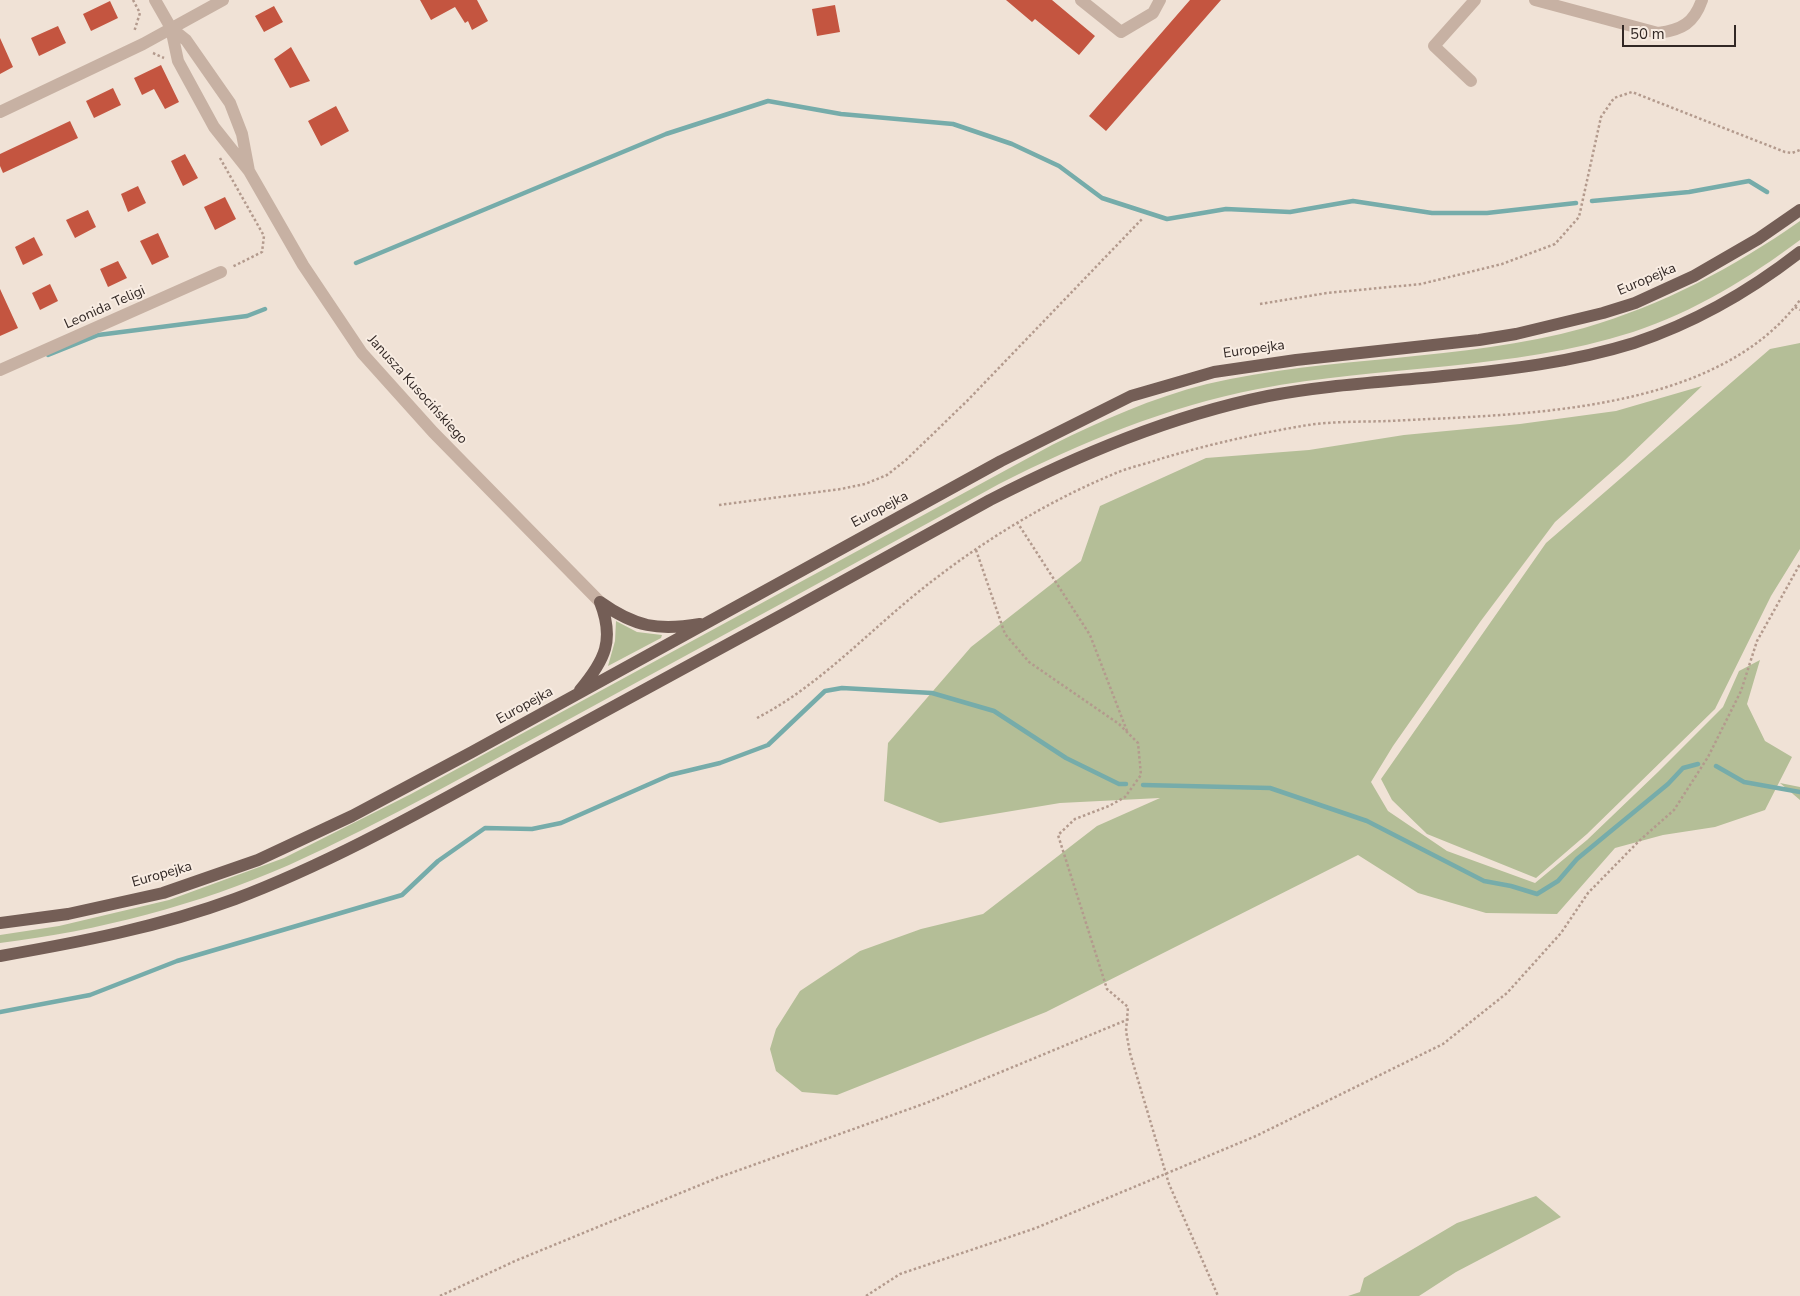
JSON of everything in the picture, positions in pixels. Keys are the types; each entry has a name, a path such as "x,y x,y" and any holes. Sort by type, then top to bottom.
{"main road":[{"name":"Europejka","path":"0,923 68,914 163,893 258,860 352,816 708,623 1001,461 1131,396 1173,382 1224,370 1287,361 1479,340 1516,334 1604,313 1635,303 1694,276 1758,239 1800,210"},
{"path":"0,956 106,938 158,924 235,899 292,876 431,806 990,500 1046,471 1093,451 1187,417 1270,396 1364,383 1499,370 1589,354 1634,342 1675,326 1740,294 1800,252"},
{"path":"600,602 628,620 642,625 675,628 708,623"},
{"path":"574,696 598,666 608,642 607,618 600,602"}],"street":[{"name":"Janusza Kusocińskiego","path":"155,0 171,28 178,61 196,94 227,146 249,171 303,265 362,352 433,432 600,602"},
{"path":"0,112 114,58 223,0"},
{"path":"1081,0 1121,32 1153,13 1160,0"},
{"path":"1471,81 1434,46 1475,0"},
{"path":"1535,0 1658,33 1676,30 1689,24 1698,11 1702,0"},
{"name":"Janusza Kusocińskiego","path":"171,28 186,40 230,103 242,134 249,171"},
{"name":"Leonida Teligi","path":"0,370 222,272"}],"path":[{"path":"1260,304 1328,293 1421,284 1502,264 1555,244 1579,217 1601,117 1614,98 1632,92 1785,152 1792,153 1800,150"},
{"path":"719,505 841,489 865,484 887,475 932,436 1142,218"},
{"path":"222,272 262,252"},
{"path":"757,718 777,708 813,681 923,588 976,550 1017,522 1117,472 1187,451 1305,425 1544,412 1669,387 1706,374 1740,356 1771,331 1800,300"},
{"path":"1795,307 1800,310"},
{"path":"1017,522 1090,635 1128,732"},
{"path":"976,550 1005,634 1029,662 1119,724 1138,743 1141,775 1125,797 1109,806 1075,819 1058,834 1107,989 1128,1007 1129,1019 1126,1031 1130,1052 1166,1174 1218,1296"},
{"path":"866,1296 900,1274 1036,1228 1256,1136 1443,1044 1507,993 1561,933 1588,893 1674,810 1708,757 1741,690 1756,640 1800,564"},
{"path":"440,1296 515,1261 717,1178 926,1103 1129,1019"}],"green space":[{"path":"1800,221 1800,240 1761,268 1720,293 1678,315 1633,332 1587,345 1540,354 1493,361 1352,375 1258,389 1190,406 1093,440 999,484 433,793 326,848 254,879 183,904 111,924 0,943 0,935 59,926 169,900 284,858 411,794 1052,445 1128,410 1207,384 1254,375 1491,347 1538,339 1584,328 1642,308 1697,284 1749,254"},
{"path":"1800,343 1800,549 1771,596 1715,709 1587,834 1536,878 1427,834 1392,800 1381,779 1546,543 1770,349"},
{"path":"1702,386 1625,460 1555,522 1480,622 1393,746 1371,782 1388,811 1447,851 1535,883 1587,840 1658,772 1723,707 1739,671 1760,660 1747,704 1765,741 1792,757 1765,810 1715,827 1663,835 1615,848 1557,914 1486,913 1418,893 1358,855 1046,1012 837,1095 802,1092 776,1071 770,1049 776,1029 800,991 860,951 921,929 983,914 1097,826 1160,798 1060,803 940,823 884,801 888,743 971,647 1081,561 1100,506 1206,458 1309,450 1404,435 1520,424 1616,411"},
{"path":"616,621 637,632 662,635 661,638 608,666 615,641"},
{"path":"1780,783 1800,787 1800,800"},
{"path":"1536,1196 1561,1217 1456,1272 1419,1296 1348,1296 1360,1292 1364,1278 1457,1223"}],"building":[{"path":"420,0 477,0 488,21 472,30 468,21 465,23 455,7 431,20"},
{"path":"1006,0 1052,0 1095,36 1079,55 1035,19 1032,22"},
{"path":"1190,0 1221,0 1106,131 1089,116"},
{"path":"110,1 118,18 91,31 83,14"},
{"path":"835,5 840,32 817,36 812,9"},
{"path":"274,6 283,22 264,32 255,16"},
{"path":"58,26 66,43 39,56 31,38"},
{"path":"0,38 13,67 0,74"},
{"path":"291,47 310,81 290,88 274,59"},
{"path":"161,65 179,102 165,109 154,89 142,95 134,78"},
{"path":"113,88 121,105 94,118 86,101"},
{"path":"336,106 349,131 321,146 308,121"},
{"path":"70,121 78,138 3,173 0,166 0,154"},
{"path":"185,154 198,178 183,186 171,161"},
{"path":"138,186 146,203 128,212 121,194"},
{"path":"225,197 236,219 215,230 204,207"},
{"path":"88,210 96,227 75,238 66,220"},
{"path":"158,233 169,257 152,265 140,241"},
{"path":"34,237 43,255 23,265 15,247"},
{"path":"118,261 127,278 108,287 100,269"},
{"path":"50,284 58,301 40,310 32,293"},
{"path":"0,289 18,328 0,336"}],"waterway":[{"path":"356,263 666,134 768,101 841,114 953,124 1012,144 1059,166 1102,198 1167,219 1226,209 1290,212 1353,201 1432,213 1487,213 1576,203"},
{"path":"1592,201 1689,192 1749,181 1767,192"},
{"path":"48,355 98,335 247,316 265,309"},
{"path":"0,1012 90,995 177,961 402,895 438,861 485,828 532,829 561,823 670,775 720,763 768,745 825,691 842,688 932,693 994,711 1066,758 1119,784 1126,784"},
{"path":"1143,785 1270,788 1367,821 1484,881 1511,886 1537,894 1558,881 1577,859 1668,784 1683,768 1698,764"},
{"path":"1716,766 1744,782 1800,792"}]}
